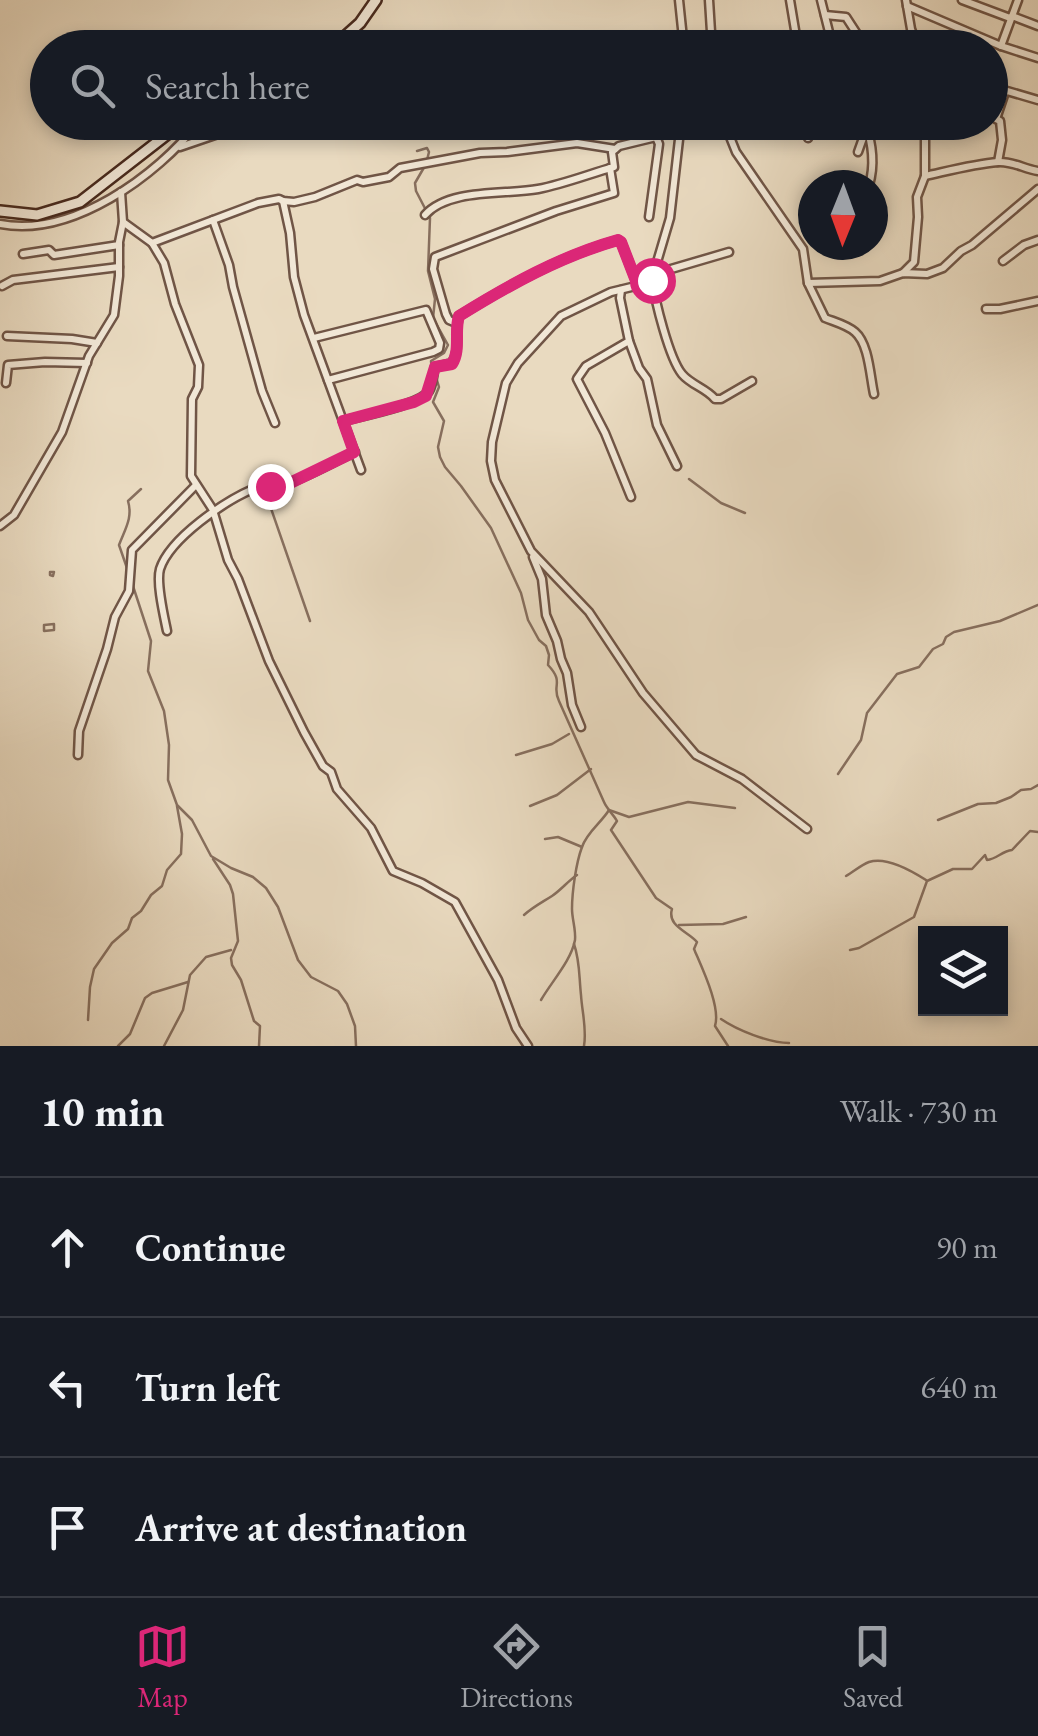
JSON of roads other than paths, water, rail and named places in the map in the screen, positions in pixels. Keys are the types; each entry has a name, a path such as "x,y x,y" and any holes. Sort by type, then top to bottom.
{"main road":[{"path":"352,30 376,0"},
{"path":"0,211 37,215 80,202 160,140"}],"street":[{"path":"679,0 682,30"},
{"path":"709,0 711,30"},
{"path":"790,0 795,30"},
{"path":"821,0 828,30"},
{"path":"962,0 1038,26"},
{"path":"1007,30 1018,0"},
{"path":"907,3 966,30"},
{"path":"907,3 911,30"},
{"path":"824,16 846,17 854,30"},
{"path":"1008,48 1038,58"},
{"path":"1008,93 1038,100"},
{"path":"0,224 43,224 89,208 121,192 185,140"},
{"path":"179,147 204,140"},
{"path":"152,243 258,203 315,198 341,185 389,177 400,168 419,163 577,143 615,149 649,140"},
{"path":"649,217 657,140"},
{"path":"678,140 670,218 652,277 656,306 681,373 702,390 720,399 752,381"},
{"path":"731,140 803,250 808,282 825,318 856,332 862,341 874,394"},
{"path":"858,152 863,140"},
{"path":"870,140 872,170"},
{"path":"904,274 914,262 917,198 925,176 925,140"},
{"path":"998,162 1002,140"},
{"path":"425,215 442,203 536,190 610,168 614,166 615,149"},
{"path":"925,176 998,162 1038,171"},
{"path":"456,324 446,314 433,269 434,257 614,193 610,168"},
{"path":"808,282 880,281 942,268 1038,189"},
{"path":"0,526 14,516 62,432 87,363 114,315 123,222 121,192"},
{"path":"283,202 294,278 304,315 362,470"},
{"path":"213,220 262,391 275,423"},
{"path":"123,222 152,243 164,264 199,365 191,409 190,476 213,510 228,560 269,660 323,766 370,828 393,871 455,902 498,980 516,1028 528,1046"},
{"path":"343,421 426,396 435,367 452,364 456,357 459,316 528,275 618,240 638,286"},
{"path":"1004,261 1024,244 1038,240"},
{"path":"23,254 50,250 54,255 65,255 119,245"},
{"path":"581,727 572,705 558,641 546,615 542,580 532,551 495,480 492,442 506,382 561,316 652,277 729,252"},
{"path":"2,286 13,280 119,267"},
{"path":"622,290 620,298 629,341 647,379 657,424 678,466"},
{"path":"986,309 1000,310 1038,301"},
{"path":"314,338 426,310 440,343 439,349 432,352 328,380"},
{"path":"7,336 98,343"},
{"path":"629,341 586,366 577,378 606,433 631,497"},
{"path":"6,383 6,367 12,364 87,363"},
{"path":"168,631 159,573 190,530 213,510 252,489 266,484 288,484 354,452"},
{"path":"78,755 79,730 114,618 129,591 132,550 196,485"},
{"path":"532,551 589,612 644,692 696,755 742,779 807,830"}],"waterway":[{"path":"417,151 427,148 429,152 415,183 430,218 428,271 435,299 433,318 448,345 444,353 431,361 432,370"},
{"path":"436,377 439,387 433,402 444,421 438,447 440,457 491,528 521,593 528,620 546,646 559,701 604,802 617,821 611,830 656,898 672,909 675,924 697,942 694,949 713,998 715,1026 728,1046"},
{"path":"689,479 721,503 745,513"},
{"path":"128,571 119,545 129,518 128,501 141,489"},
{"path":"266,494 310,621"},
{"path":"50,572 54,572 53,576 50,575 50,572"},
{"path":"132,583 151,641 148,671 164,711 169,745 168,780 177,805 192,820 211,856 266,888 278,907 298,960 311,977 338,991 347,1004 355,1026 356,1046"},
{"path":"838,774 861,740 867,713 897,674 919,667 954,632 1000,621 1038,605"},
{"path":"54,624 54,630 44,631 44,625 54,624"},
{"path":"516,755 552,744 569,734"},
{"path":"530,806 557,795 591,769"},
{"path":"938,820 978,804 996,803 1038,785"},
{"path":"541,1000 573,948 573,894 582,847 609,810 629,817 688,802 735,808"},
{"path":"88,1020 94,969 162,886 167,870 181,854 177,806"},
{"path":"850,950 914,917 927,881 953,869 972,869 985,855 987,860 994,858 1012,850 1030,831 1038,832"},
{"path":"545,839 558,837 582,847"},
{"path":"213,859 233,894 238,941 232,965 254,1021 260,1026 259,1046"},
{"path":"846,876 869,862 884,861 926,880"},
{"path":"524,915 577,875"},
{"path":"679,925 723,924 746,917"},
{"path":"574,944 584,1046"},
{"path":"164,1046 183,1010 190,975 206,957 231,950"},
{"path":"118,1046 130,1034 145,998 188,982"},
{"path":"721,1019 754,1035 789,1043"}]}
